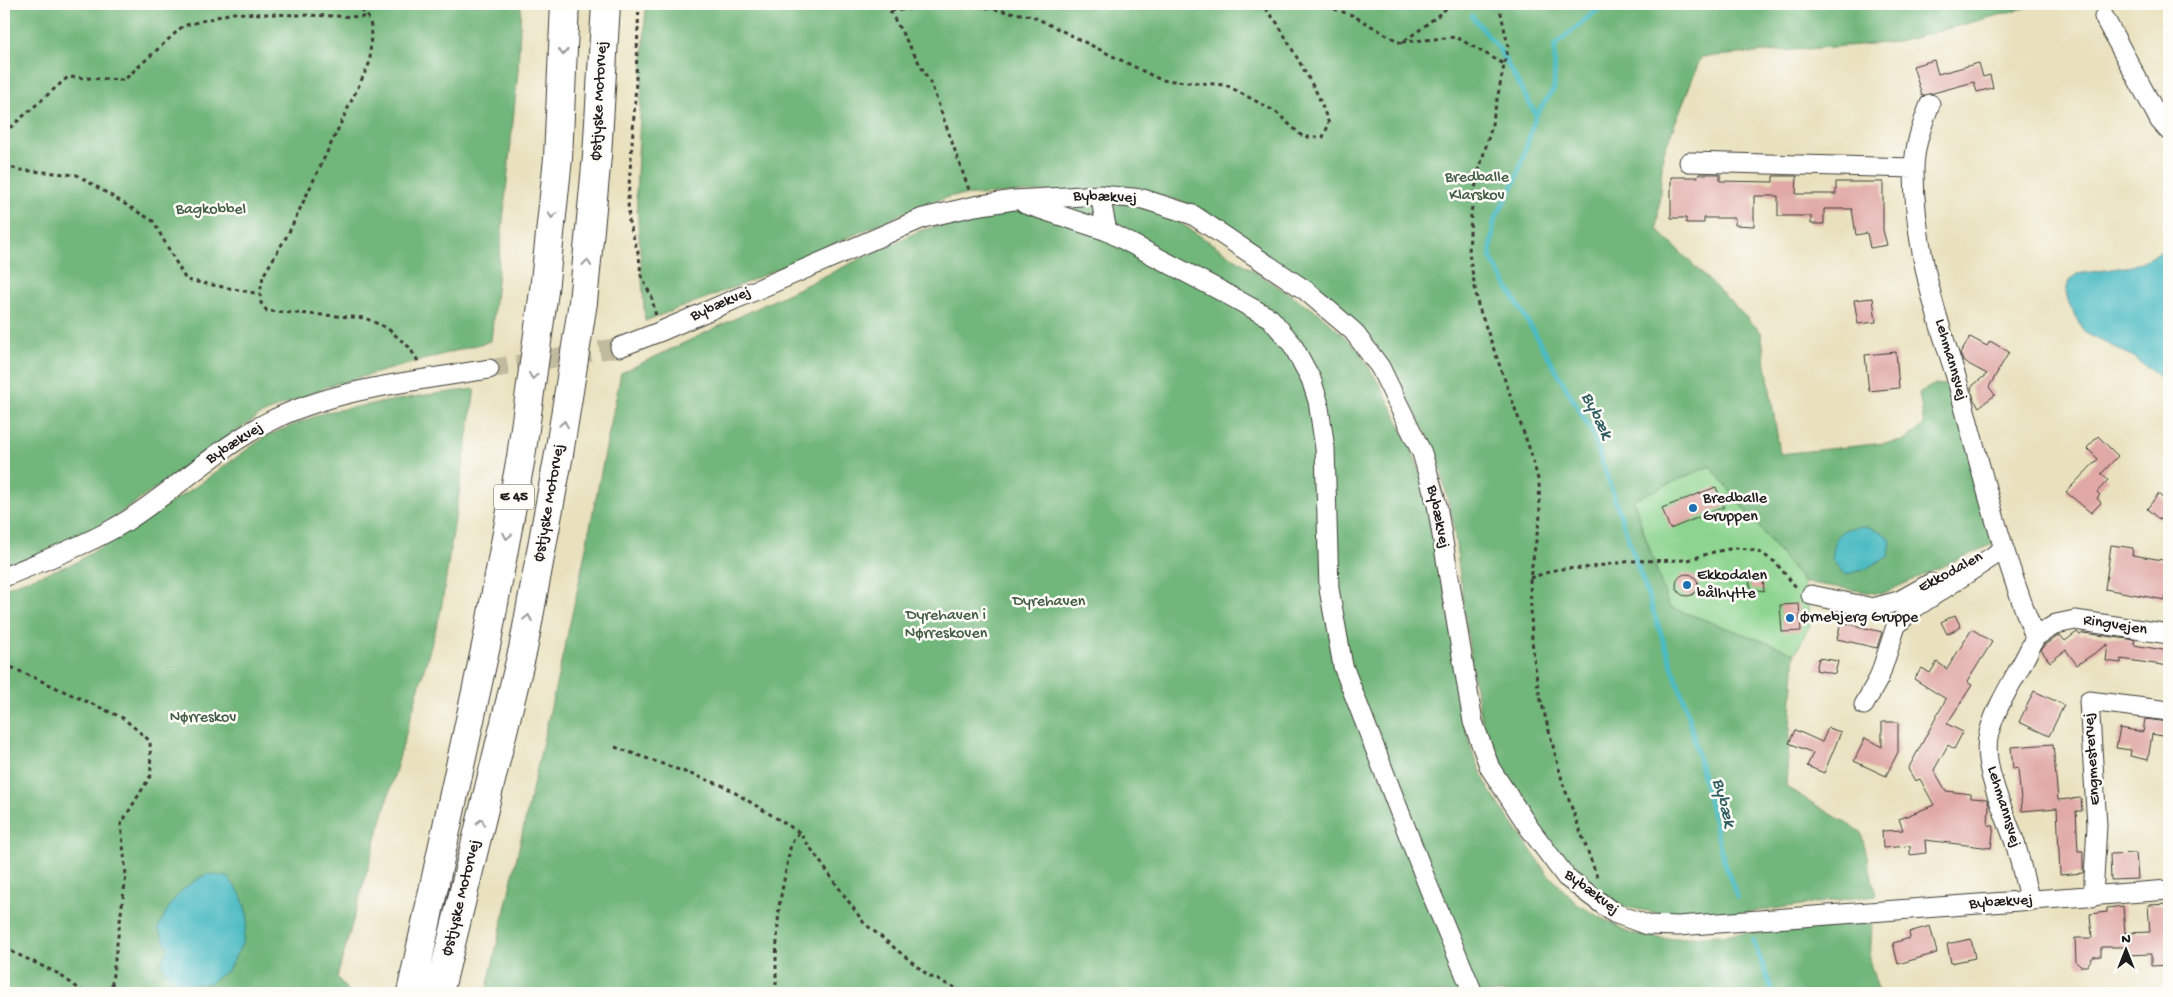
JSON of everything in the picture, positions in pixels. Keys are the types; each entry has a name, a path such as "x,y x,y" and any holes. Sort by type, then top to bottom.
{"highway":[{"name":"Østjyske Motorvej","path":"412,988 487,641 521,456 544,291 558,158 565,4"},
{"name":"Østjyske Motorvej","path":"439,991 523,649 559,454 583,302 597,156 606,4"}],"street":[{"path":"2104,16 2166,123"},
{"name":"Lehmannsvej","path":"1930,104 1920,130 1914,168 1917,215 1924,257 1937,317 1956,378 1986,490 2004,549 2036,637 1994,718 1988,735 1987,752 1990,772 2016,846 2030,902"},
{"path":"1689,162 1914,168"},
{"name":"Bybækvej","path":"620,347 923,218 974,206 1014,200 1100,195 1143,199 1193,215 1305,290 1353,331 1380,368 1422,453 1437,505 1473,722 1490,768 1530,830 1566,877 1614,913 1647,925 1678,926 2030,902 2169,890"},
{"path":"1100,195 1107,231"},
{"path":"1014,200 1107,231 1270,318 1292,344 1312,379 1318,401 1325,448 1329,589 1343,666 1471,992"},
{"name":"Bybækvej","path":"4,577 99,537 126,521 225,447 269,422 324,401 425,379 489,369"},
{"path":"1864,705 1879,678 1896,626 1910,610 2004,549"},
{"name":"Ekkodalen","path":"1811,595 1873,608 1899,601 1976,556 2004,549"},
{"name":"Ringvejen","path":"2036,637 2056,624 2075,620 2169,634"},
{"name":"Engmestervej","path":"2093,896 2097,825 2089,701 2169,711"}],"path":[{"path":"356,4 368,17 372,34 370,62 288,234 263,276 260,294 261,303 267,311 365,318 387,328 409,347 418,360 425,379"},
{"path":"360,7 370,8 378,4"},
{"path":"639,4 628,200 629,222 642,275 652,298 659,332"},
{"path":"886,4 932,86 974,206"},
{"path":"891,11 964,4 1032,16 1161,80 1226,85 1276,112 1303,137 1323,137 1329,124 1318,95 1278,24 1262,4"},
{"path":"1319,4 1352,15 1401,43 1456,37 1504,64"},
{"path":"1401,43 1452,4"},
{"path":"1499,4 1508,46 1491,129 1477,177 1471,213 1470,253 1478,305 1531,453 1539,483 1540,516 1530,578 1532,641 1538,689 1563,784 1593,868 1614,913"},
{"path":"4,133 68,76 124,80 183,26 232,13 368,17"},
{"path":"4,166 21,170 77,175 153,221 186,280 260,294"},
{"path":"1530,578 1558,569 1584,568 1632,561 1688,560 1735,548 1750,549 1761,553 1775,562 1798,590 1811,595"},
{"path":"4,664 123,718 150,741 151,775 121,824 126,874 112,982 113,993"},
{"path":"615,747 724,786 799,832 864,923 929,976 967,993"},
{"path":"776,993 779,906 790,844 799,832"},
{"path":"4,948 57,973 85,993"}],"green space":[{"name":"Bagkobbel","path":"4,4 521,4 518,71 491,341 329,386 260,415 95,531 4,568"},
{"name":"Bredballe Klarskov","path":"646,4 2040,4 1898,42 1701,57 1663,154 1657,229 1761,332 1780,454 1904,441 1924,425 1919,393 1935,384 1952,386 1993,544 1881,594 1803,582 1710,466 1633,500 1669,607 1795,653 1786,787 1861,832 1876,895 1705,918 1663,914 1626,907 1599,893 1570,869 1542,833 1496,756 1484,730 1473,678 1453,521 1437,455 1397,377 1378,348 1359,327 1194,208 1180,201 1131,188 952,196 919,206 743,284 645,321 636,192"},
{"name":"Dyrehaven","path":"1060,204 1131,204 1165,213 1320,314 1358,349 1384,392 1409,443 1422,477 1432,517 1471,749 1489,790 1545,871 1578,905 1630,933 1666,939 1872,923 1870,963 1879,993 486,993 577,592 621,373 919,231 988,213"},
{"name":"Nørreskov","path":"475,389 441,610 337,977 349,993 4,993 4,588 75,563 194,488 266,436 326,412 426,395"},
{"path":"1710,466 1803,582 1811,623 1795,653 1669,607 1633,499"}],"water":[{"path":"2169,249 2169,385 2134,357 2085,333 2069,304 2066,292 2069,280 2077,274 2132,266"},
{"path":"1866,526 1882,532 1891,540 1889,556 1868,568 1845,575 1832,560 1837,538 1844,531"},
{"path":"207,874 228,877 241,895 248,917 243,942 228,970 210,983 183,985 169,977 161,964 168,948 158,928 167,910 182,890"}],"building":[{"path":"1934,60 1938,74 1979,63 1983,77 1990,75 1993,88 1977,92 1974,82 1922,96 1913,66"},
{"path":"1699,174 1720,174 1720,181 1773,182 1773,176 1797,176 1796,194 1836,194 1836,182 1883,182 1883,230 1887,245 1870,248 1867,233 1856,235 1852,209 1824,209 1824,224 1811,224 1811,216 1778,216 1778,196 1754,196 1754,226 1735,225 1735,218 1704,218 1704,223 1686,223 1686,218 1671,218 1671,177 1698,177"},
{"path":"1873,298 1876,322 1858,324 1854,300"},
{"path":"1970,337 1987,346 1990,341 2009,352 1989,387 1995,395 1979,407 1974,400 1971,387 1987,374 1963,361 1960,353"},
{"path":"1896,352 1899,388 1869,391 1865,355"},
{"path":"2098,436 2118,456 2101,474 2108,480 2097,492 2100,495 2097,498 2101,503 2091,513 2066,492 2098,459 2087,448"},
{"name":"Bredballe Gruppen","path":"1716,487 1724,507 1670,529 1662,508"},
{"path":"2158,494 2169,503 2169,507 2160,520 2147,509"},
{"path":"2111,545 2133,548 2132,555 2169,561 2165,600 2105,589"},
{"name":"Ekkodalen bålhytte","path":"1687,574 1695,577 1698,585 1695,593 1687,596 1679,593 1676,585 1679,577"},
{"path":"1755,576 1763,579 1764,591 1752,589 1749,582"},
{"name":"Ørnebjerg Gruppe","path":"1799,604 1801,631 1782,632 1780,605"},
{"path":"1955,615 1961,627 1947,634 1941,622"},
{"path":"1841,622 1882,632 1877,648 1837,639"},
{"path":"1972,629 1992,642 1967,682 1972,685 1947,724 1963,732 1954,749 1948,745 1934,770 1946,791 1971,794 1971,798 1987,799 1989,805 1988,825 1994,826 1991,848 1925,840 1926,853 1910,855 1910,846 1883,848 1882,831 1903,830 1899,819 1934,805 1920,779 1915,781 1908,769 1946,699 1914,679 1922,668 1930,673 1937,662 1947,669"},
{"path":"2077,632 2080,635 2083,633 2135,640 2134,645 2169,651 2169,666 2121,659 2121,663 2106,661 2108,644 2077,665 2066,650 2050,662 2041,650 2044,645 2060,635 2065,641"},
{"path":"1819,658 1838,661 1835,674 1816,670"},
{"path":"2034,691 2064,705 2049,736 2019,722"},
{"path":"2145,719 2169,722 2167,737 2152,734 2148,760 2130,756 2131,750 2116,748 2120,728 2143,732"},
{"path":"1882,722 1898,722 1898,752 1886,776 1854,761 1865,738 1882,747"},
{"path":"1828,728 1841,732 1824,773 1807,766 1813,753 1789,743 1795,730 1822,742"},
{"path":"2053,744 2058,800 2081,798 2082,811 2076,811 2078,851 2083,851 2083,873 2060,875 2057,808 2022,811 2018,768 2013,769 2011,747"},
{"path":"2136,853 2138,879 2111,880 2110,854"},
{"path":"2169,904 2169,965 2151,966 2151,954 2127,955 2127,947 2101,947 2101,956 2093,957 2087,966 2080,966 2076,962 2075,938 2092,938 2090,914 2107,912 2107,908 2123,906 2125,933 2150,932 2148,905"},
{"path":"1930,926 1937,953 1898,964 1893,943 1910,938 1909,932"},
{"path":"1971,939 1975,958 1951,963 1947,944"}],"waterway":[{"name":"Bybæk","path":"1624,4 1597,10 1555,45 1554,89 1536,115 1517,178 1494,221 1490,257 1592,432 1686,707 1723,858 1737,897"},
{"path":"1472,16 1499,49 1536,115"},
{"name":"Bybæk","path":"1753,940 1773,993"}],"tunnel":[{"path":"489,369 620,347"}],"place":[{"name":"Bredballe Gruppen","path":"1693,508"},
{"name":"Ekkodalen bålhytte","path":"1687,585"},
{"name":"Ørnebjerg Gruppe","path":"1790,618"}],"park label":[{"name":"Dyrehaven i Nørreskoven","path":"946,625"}]}
